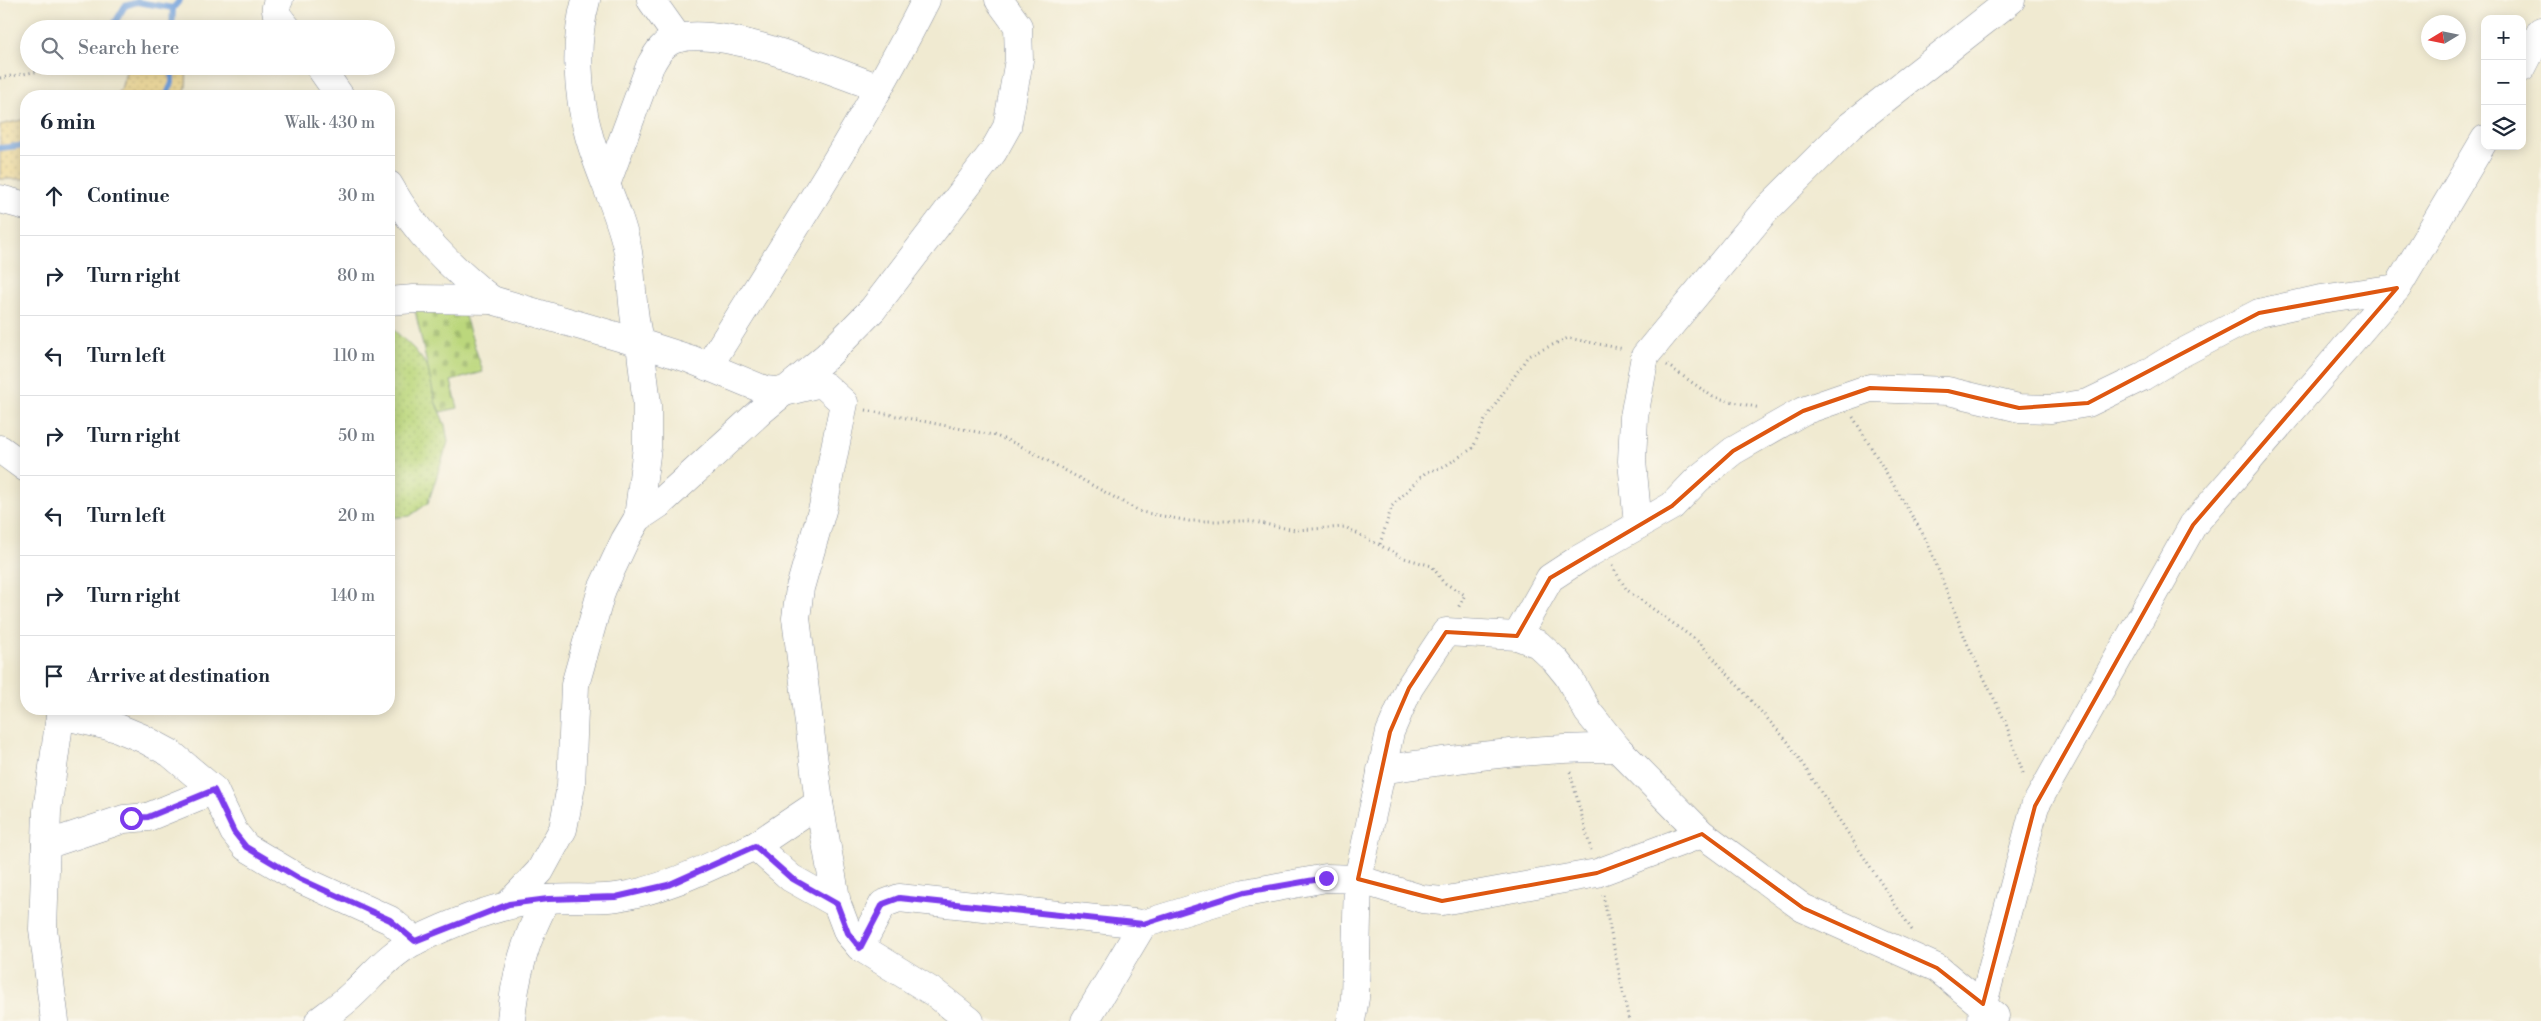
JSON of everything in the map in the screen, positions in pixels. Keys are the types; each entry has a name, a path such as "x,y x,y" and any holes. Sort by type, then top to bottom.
{"street":[{"path":"279,0 276,5 276,15 280,20"},
{"path":"509,904 540,871 563,829 571,786 575,685 602,589 625,540 638,518 647,447 647,405 640,343 635,326 628,253 617,210 589,136 580,87 581,17 586,0"},
{"path":"651,0 678,38"},
{"path":"708,367 800,223 879,88 926,0"},
{"path":"638,518 659,504 762,410 827,356 873,309 993,152 1007,127 1019,60 1018,26 999,0"},
{"path":"1638,525 1632,461 1634,417 1645,356 1765,211 1850,126 2011,0"},
{"path":"2526,60 2541,31"},
{"path":"607,182 650,66 658,51 678,38 695,36 733,41 802,60 879,88"},
{"path":"325,75 336,90"},
{"path":"1351,1021 1355,998 1358,879 1390,732 1409,688 1446,632 1517,636 1538,644 1556,660 1568,676 1588,712 1617,748 1702,834 1803,908 1937,968 1988,1015 2035,806 2193,525 2397,288 2481,146"},
{"path":"395,195 409,219 442,258 492,300"},
{"path":"0,199 20,204"},
{"path":"1517,636 1550,578 1579,559 1600,549 1672,506 1698,479 1733,451 1803,411 1870,388 1948,391 2019,408 2051,409 2088,403 2142,377 2176,356 2259,313 2321,299 2397,288"},
{"path":"395,301 492,300 640,343 765,390 786,392 817,384 825,386 844,403 823,507 800,588 796,618 820,803 837,904 848,933 860,948 936,994 970,1021"},
{"path":"0,449 20,464"},
{"path":"56,1021 44,929 47,811 61,715"},
{"path":"72,715 118,728 170,752 214,790 234,832 246,847 300,879 390,920 415,941"},
{"path":"1381,770 1453,758 1563,747 1617,748"},
{"path":"46,845 124,819 148,817 214,790"},
{"path":"319,1021 354,994 388,960 415,941 509,904 548,899 616,897 668,885 755,846 820,803"},
{"path":"860,948 883,904 899,898 1143,924 1245,892 1326,878 1358,879 1422,899 1442,901 1597,872 1702,834"},
{"path":"755,846 791,878 837,904"},
{"path":"511,1021 513,1001 523,958 535,920 548,899"},
{"path":"1085,1021 1143,924"}],"path":[{"path":"0,78 20,74"},
{"path":"1380,544 1392,506 1425,473 1445,466 1473,448 1485,420 1528,356 1568,338 1616,346 1645,356 1665,364 1712,396 1766,408"},
{"path":"1841,398 1926,541 1967,643 2005,721 2035,806"},
{"path":"844,403 955,429 993,435 1017,444 1141,512 1189,521 1249,521 1295,530 1345,527 1404,558 1432,566 1443,582 1465,595"},
{"path":"1600,549 1627,590 1700,643 1788,742 1916,936"}],"highlighted area":[{"path":"2397,288 2193,525 2035,806 1983,1004 1937,968 1803,908 1702,834 1597,873 1442,901 1358,879 1390,732 1409,688 1446,632 1517,636 1550,578 1672,506 1733,451 1803,411 1870,388 1948,391 2019,408 2088,403 2259,313"}],"green space":[{"path":"413,301 460,301 483,372 451,381 458,408 440,412 435,401"},
{"path":"395,331 414,349 430,369 435,401 445,425 448,442 428,503 410,516 395,517"}],"sand":[{"path":"125,75 187,75 185,90 121,89"},
{"path":"20,120 20,179 0,179 0,125"}],"waterway":[{"path":"172,20 173,8 180,0"},
{"path":"116,20 125,6 137,2 173,8"},
{"path":"169,90 172,83 172,75"},
{"path":"0,148 20,146"}],"route":[{"path":"131,818 148,817 214,790 234,832 246,847 300,879 390,920 415,941 509,904 548,899 616,897 668,885 755,846 791,878 837,904 848,933 860,948 883,904 899,898 1143,924 1245,892 1326,878"}]}
